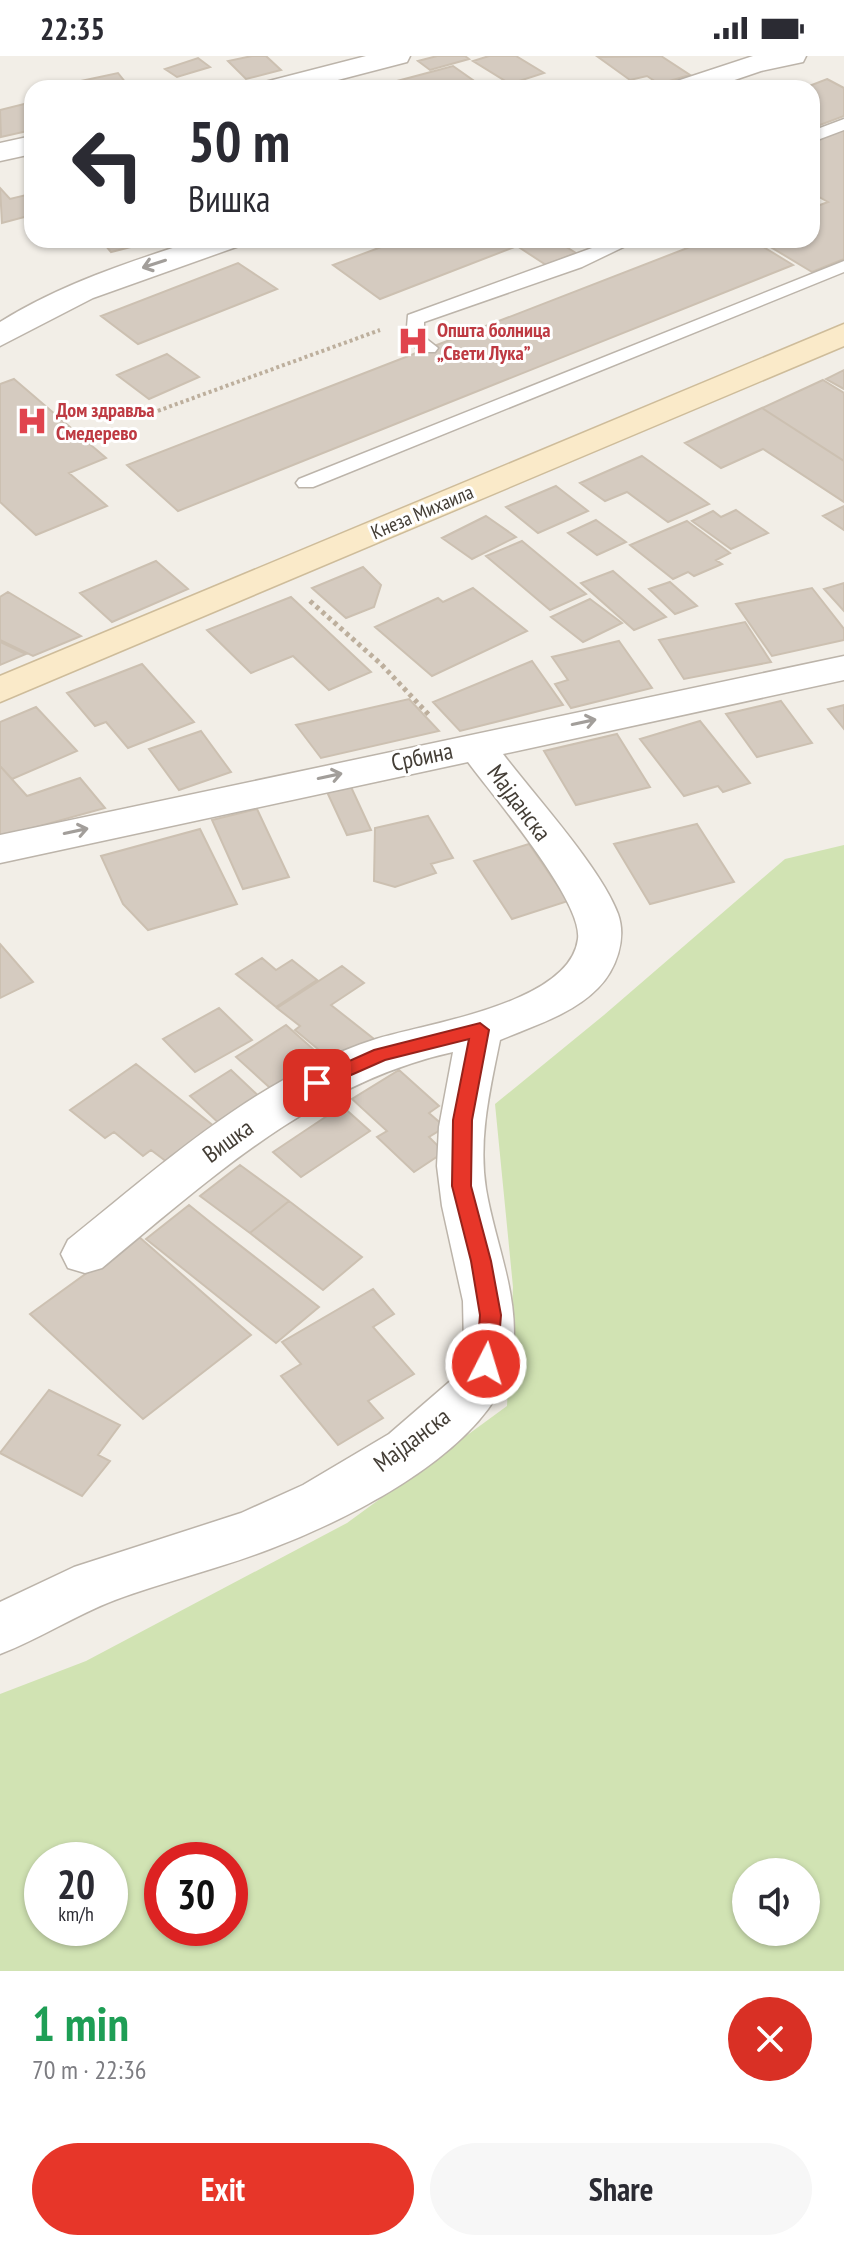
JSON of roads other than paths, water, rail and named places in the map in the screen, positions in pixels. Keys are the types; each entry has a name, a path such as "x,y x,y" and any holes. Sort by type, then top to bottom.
{"main road":[{"name":"Кнеза Михаила","path":"0,690 844,334"}],"street":[{"path":"306,80 397,56"},
{"path":"707,80 754,64 793,56"},
{"path":"0,152 24,147"},
{"path":"0,336 39,309 94,284 204,248"},
{"name":"Србина","path":"0,849 468,746 844,668"},
{"name":"Мајданска","path":"0,1629 91,1584 270,1525 322,1501 385,1463 435,1427 474,1391 486,1364 490,1315 481,1261 461,1186 462,1120 480,1030 551,1000 582,978 594,962 600,937 597,915 579,883 468,746"},
{"name":"Вишка","path":"85,1254 229,1138 297,1094 380,1054 480,1030"}],"lane":[{"path":"820,134 844,124"},
{"path":"428,348 415,339 415,319 611,248"},
{"path":"306,483 844,266"},
{"path":"480,390 499,405"}],"place":[{"name":"Општа болница „Свети Лука”","path":"413,341"},
{"name":"Дом здравља Смедерево","path":"32,421"}]}
